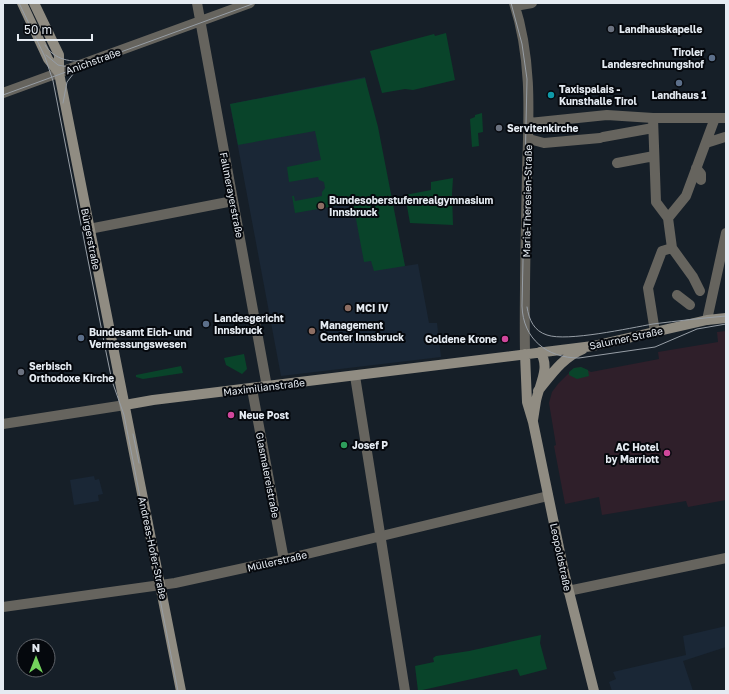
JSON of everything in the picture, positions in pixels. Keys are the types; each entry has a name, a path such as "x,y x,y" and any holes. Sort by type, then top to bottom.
{"street":[{"name":"Bürgerstraße","path":"22,3 48,59 59,73"},
{"name":"Bürgerstraße","path":"34,3 59,56 59,73 125,406"},
{"name":"Fallmerayerstraße","path":"197,3 267,387"},
{"name":"Anichstraße","path":"3,93 250,3"},
{"path":"514,5 532,3"},
{"name":"Maria-Theresien-Straße","path":"514,5 521,28 528,68 529,139 524,308 525,354"},
{"path":"529,139 544,143 604,137 653,123 675,114 726,118"},
{"path":"529,123 613,118 653,123"},
{"path":"668,218 686,196 715,118"},
{"path":"653,123 656,202 668,218 672,248 693,277 700,291"},
{"path":"706,143 725,137"},
{"path":"617,163 654,156"},
{"path":"696,168 701,174 701,180"},
{"path":"89,229 233,201"},
{"path":"708,320 726,234"},
{"path":"655,332 648,288 662,251 672,248"},
{"path":"677,296 690,304"},
{"name":"Salurner Straße","path":"525,354 593,346 708,320 726,318"},
{"path":"538,391 575,352 593,346"},
{"name":"Leopoldstraße","path":"533,422 538,391 544,371 543,356 540,352"},
{"name":"Maximilianstraße","path":"3,424 125,406 153,400 252,389 525,354"},
{"name":"Leopoldstraße","path":"525,354 527,402 533,422 568,591 594,691"},
{"path":"355,376 405,691"},
{"name":"Glasmalereistraße","path":"252,389 284,560"},
{"name":"Andreas-Hofer-Straße","path":"125,406 181,691"},
{"name":"Müllerstraße","path":"3,607 161,586 284,560 548,496"},
{"path":"568,591 726,558"}],"shaded area":[{"name":"Bundesoberstufenrealgymnasium Innsbruck","path":"365,77 405,266 418,264 429,323 437,323 441,357 281,376 230,104"},
{"path":"726,331 726,500 688,507 686,501 602,515 599,497 565,504 554,446 556,445 549,403 552,392 558,384 574,368 581,367 591,372 659,359 658,352 718,342 717,332"},
{"path":"94,476 95,480 99,479 103,494 98,495 99,501 74,505 70,480"},
{"path":"726,626 726,647 683,661 693,691 612,691 609,682 616,679 613,672 686,655 683,636"}],"green space":[{"path":"446,33 455,80 413,90 405,89 382,93 370,51 434,34 435,36"},
{"path":"365,78 378,127 405,266 374,271 371,261 364,262 353,203 295,213 292,196 294,196 295,201 322,196 322,192 325,188 324,182 319,180 318,177 289,182 287,167 321,160 315,131 238,145 230,104"},
{"path":"482,113 483,132 478,133 479,146 472,147 470,119 475,117 475,115"},
{"path":"453,178 453,225 410,223 405,195 431,190 431,182"},
{"path":"244,354 247,369 242,374 226,365 224,358"},
{"path":"181,366 183,373 143,379 136,377 136,375"},
{"path":"581,367 588,370 589,376 577,379 569,375 569,372 574,368"},
{"path":"541,635 540,643 547,669 520,676 517,669 418,691 415,666 434,662 433,658 436,656 469,651"}],"tram line":[{"path":"19,3 45,57 53,81 112,381 124,415 178,691"},
{"path":"3,95 255,3"},
{"path":"511,3 522,44 527,79 522,306 523,318 532,337 547,350 557,355 579,358 655,347 697,329 726,324"},
{"path":"45,45 53,54 69,61 87,60"},
{"path":"46,55 58,65 74,68"},
{"path":"63,103 67,82 77,69"},
{"path":"527,307 529,316 535,328 542,333 556,337 583,336 653,324 726,316"},
{"path":"133,434 139,463"}],"place":[{"name":"Landhauskapelle","path":"611,29"},
{"name":"Tiroler Landesrechnungshof","path":"712,58"},
{"name":"Landhaus 1","path":"679,83"},
{"name":"Taxispalais - Kunsthalle Tirol","path":"551,95"},
{"name":"Servitenkirche","path":"499,128"},
{"name":"Bundesoberstufenrealgymnasium Innsbruck","path":"321,206"},
{"name":"MCI IV","path":"348,308"},
{"name":"Landesgericht Innsbruck","path":"206,324"},
{"name":"Management Center Innsbruck","path":"312,331"},
{"name":"Bundesamt Eich- und Vermessungswesen","path":"81,338"},
{"name":"Goldene Krone","path":"505,339"},
{"name":"Serbisch Orthodoxe Kirche","path":"21,372"},
{"name":"Neue Post","path":"231,415"},
{"name":"Josef P","path":"344,445"},
{"name":"AC Hotel by Marriott","path":"667,453"}]}
